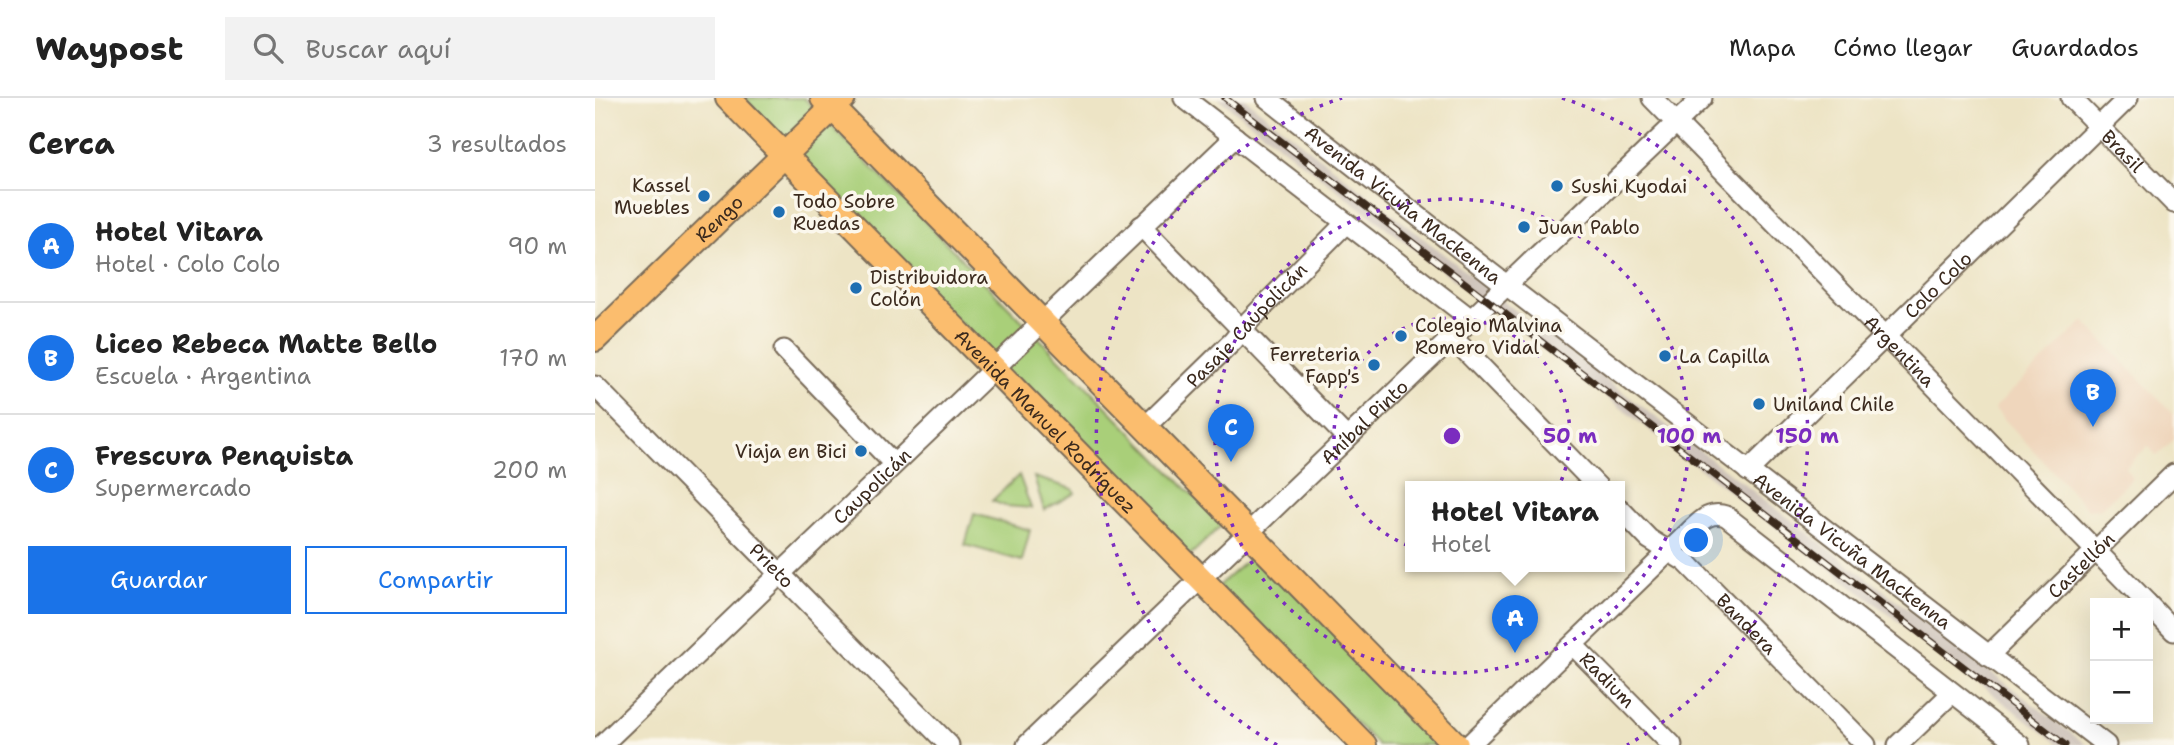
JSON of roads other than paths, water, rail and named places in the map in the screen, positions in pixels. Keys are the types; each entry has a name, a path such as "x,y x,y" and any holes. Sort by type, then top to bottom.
{"main road":[{"name":"Avenida Manuel Rodríguez","path":"728,98 1364,745"},
{"name":"Rengo","path":"595,339 785,155 833,102"},
{"path":"833,102 1456,745"}],"street":[{"path":"1184,98 1471,319"},
{"name":"Argentina","path":"1652,98 2141,598"},
{"name":"Aníbal Pinto","path":"1027,745 1702,98"},
{"name":"Brasil","path":"2071,98 2174,203"},
{"name":"Colo Colo","path":"1748,471 2128,98"},
{"name":"Avenida Vicuña Mackenna","path":"1271,99 1506,285 2106,745"},
{"name":"Caupolicán","path":"602,745 1235,137"},
{"name":"Pasaje Caupolicán","path":"1145,427 1346,223"},
{"path":"1141,226 1347,438"},
{"path":"1452,337 1592,481"},
{"path":"784,350 894,464"},
{"name":"Prieto","path":"595,386 949,745"},
{"name":"Castellón","path":"1987,656 2174,474"},
{"name":"Bandera","path":"1625,514 1650,539 1686,562 1866,745"},
{"path":"1469,745 1669,551 1707,516 1713,514 1726,516 2020,745"},
{"name":"Argentina","path":"2153,610 2174,631"},
{"name":"Radium","path":"1573,645 1672,745"},
{"path":"1898,745 1952,692"}],"railway":[{"path":"1225,98 2065,745"}],"place":[{"name":"Sushi Kyodai","path":"1557,186"},
{"name":"Kassel Muebles","path":"704,196"},
{"name":"Todo Sobre Ruedas","path":"779,212"},
{"name":"Juan Pablo","path":"1524,227"},
{"name":"Distribuidora Colón","path":"856,288"},
{"name":"Colegio Malvina Romero Vidal","path":"1401,336"},
{"name":"La Capilla","path":"1665,356"},
{"name":"Ferreteria Fapp's","path":"1374,365"},
{"name":"Uniland Chile","path":"1759,404"},
{"name":"Liceo Rebeca Matte Bello","path":"2093,427"},
{"name":"Viaja en Bici","path":"861,451"},
{"name":"Frescura Penquista","path":"1231,462"},
{"name":"Hotel Vitara","path":"1515,653"}]}
